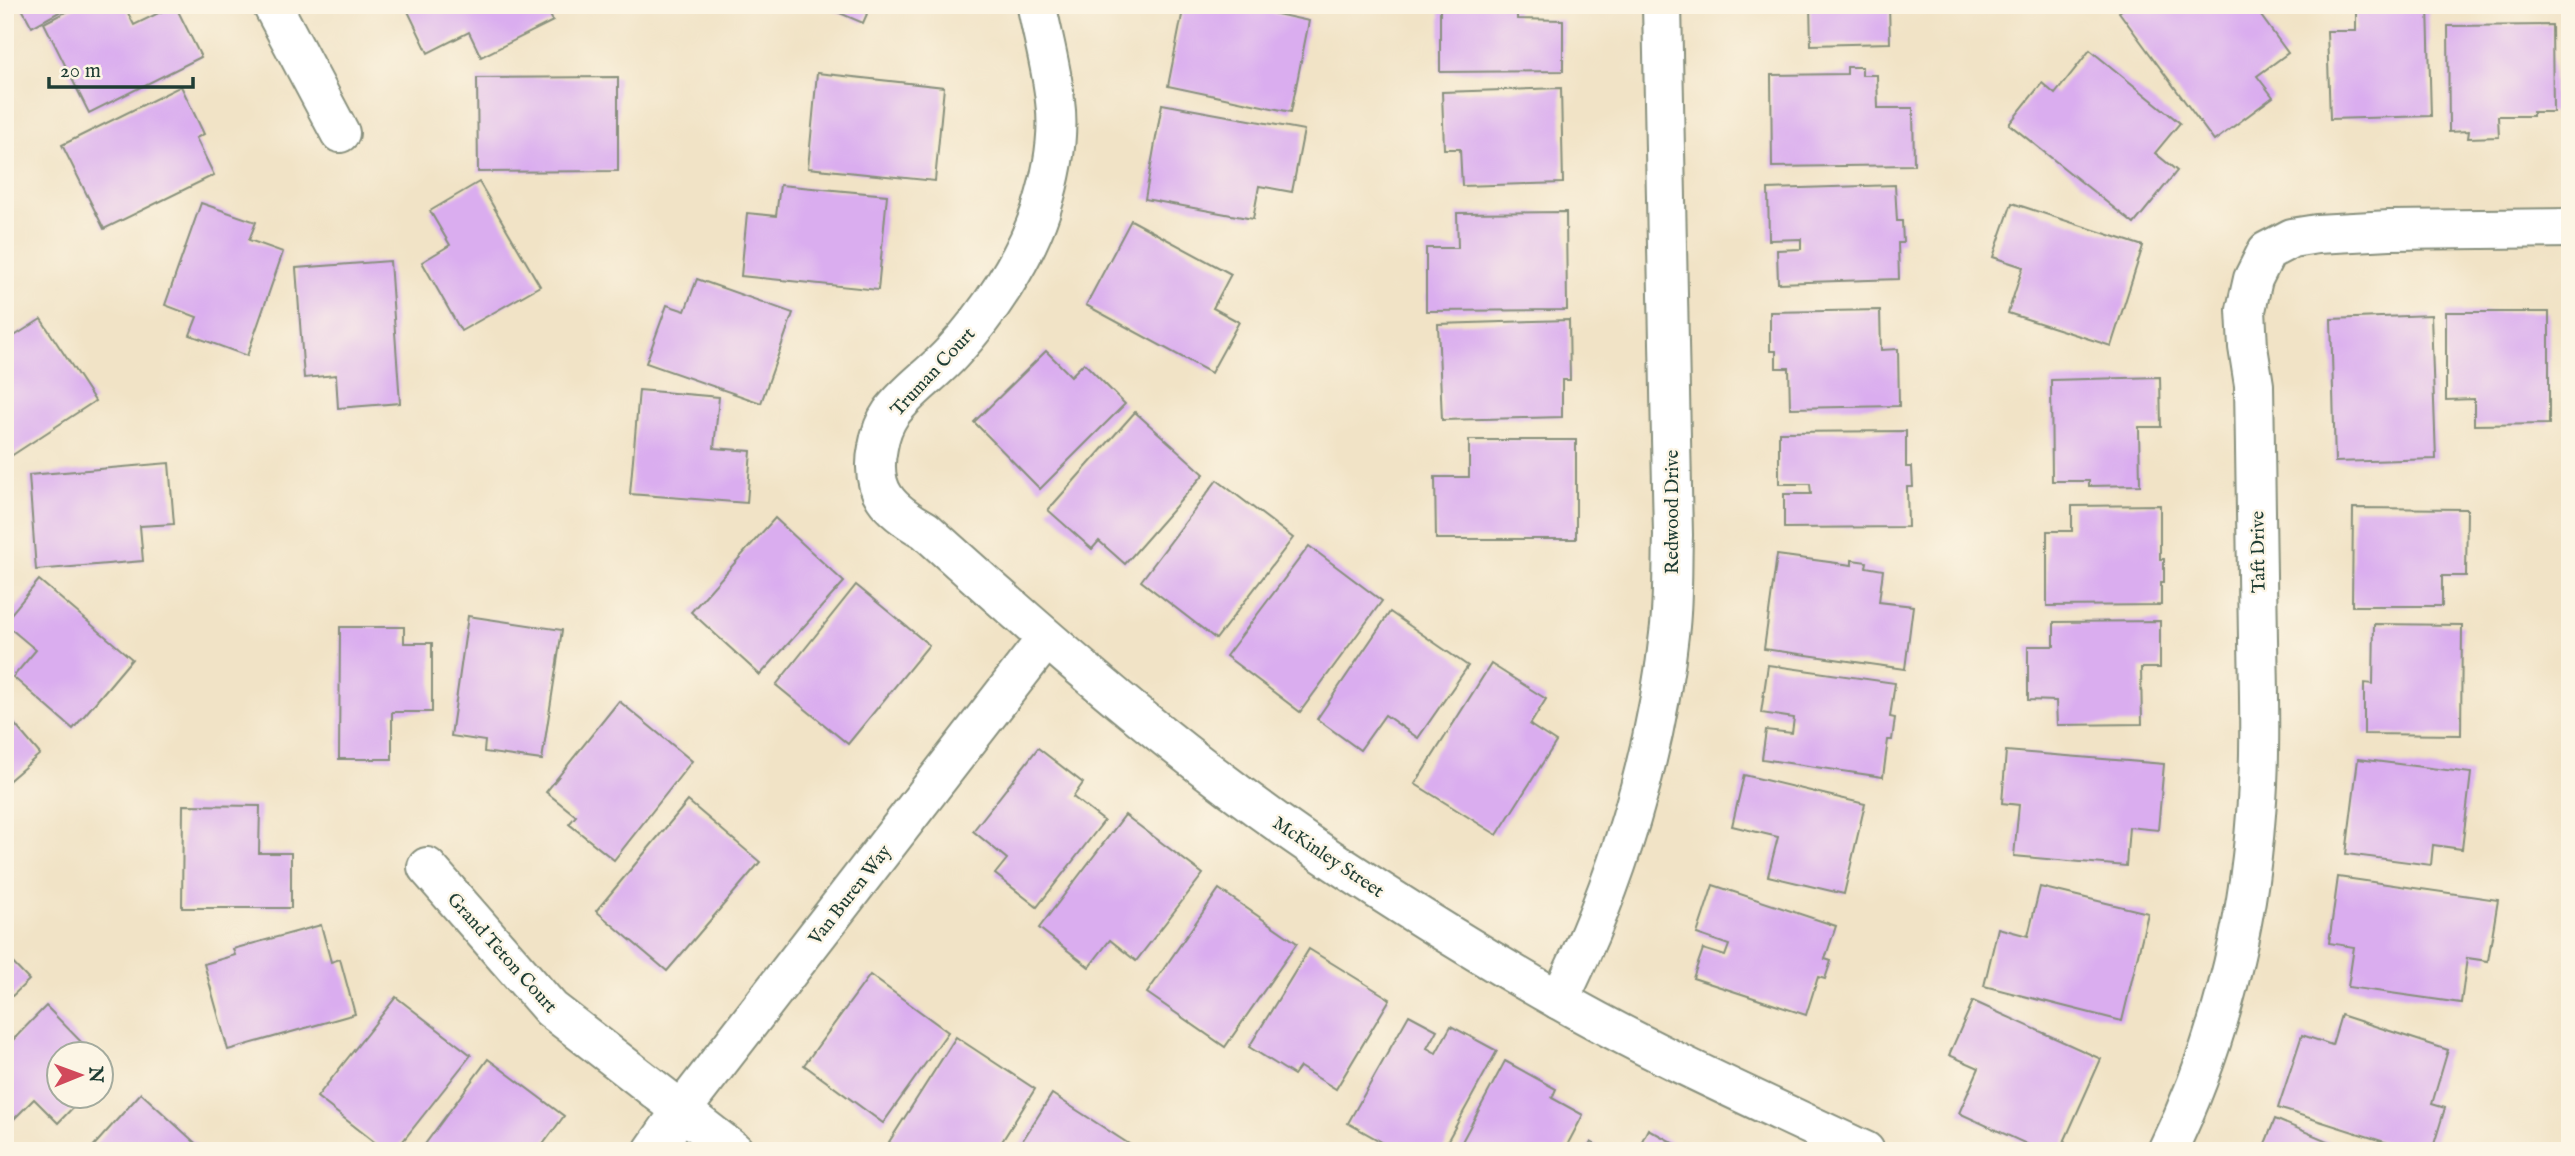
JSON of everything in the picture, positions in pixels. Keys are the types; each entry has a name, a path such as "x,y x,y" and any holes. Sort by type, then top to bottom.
{"street":[{"path":"272,5 340,133"},
{"name":"Redwood Drive","path":"1559,1000 1587,940 1645,770 1661,692 1671,623 1673,535 1662,5"},
{"name":"Truman Court","path":"875,459 880,434 891,413 951,354 979,320 1009,278 1040,212 1054,162 1056,102 1037,7"},
{"name":"Taft Drive","path":"2167,1151 2202,1066 2224,997 2239,931 2256,814 2259,743 2255,384 2248,347 2246,310 2253,279 2267,251 2292,238 2390,230 2570,228"},
{"name":"McKinley Street","path":"875,459 877,487 889,505 925,530 1122,703 1252,803 1330,858 1559,1000 1644,1045 1865,1151"},
{"name":"Van Buren Way","path":"653,1151 681,1111 1046,639"},
{"name":"Grand Teton Court","path":"427,867 551,1009 734,1151"}],"building":[{"path":"20,5 72,5 32,27"},
{"path":"79,5 124,5 134,25 175,5 201,57 89,113 44,23"},
{"path":"405,5 545,5 553,21 481,57 469,32 428,53"},
{"path":"821,5 871,5 863,23"},
{"path":"1184,5 1236,5 1309,21 1291,112 1168,86"},
{"path":"1440,5 1517,5 1517,19 1563,20 1563,71 1440,72"},
{"path":"1810,5 1889,5 1890,43 1811,45"},
{"path":"2128,5 2253,5 2288,53 2257,76 2273,97 2214,141 2119,12"},
{"path":"2356,5 2428,5 2431,116 2330,119 2327,31 2356,31"},
{"path":"2552,25 2553,112 2533,112 2533,116 2498,116 2499,137 2468,138 2469,131 2449,132 2448,26"},
{"path":"2090,50 2180,123 2155,153 2177,171 2134,224 2009,124 2042,83 2055,94"},
{"path":"1847,67 1862,67 1862,75 1877,75 1878,108 1913,108 1914,165 1772,167 1771,75 1847,74"},
{"path":"817,73 944,87 935,181 808,168"},
{"path":"618,77 618,171 478,172 477,78"},
{"path":"181,86 204,134 196,138 214,175 104,229 62,145"},
{"path":"1561,88 1563,183 1462,186 1460,149 1444,149 1442,92"},
{"path":"1162,104 1304,130 1292,192 1259,186 1253,219 1145,199"},
{"path":"479,182 540,286 461,331 422,262 450,245 430,211"},
{"path":"780,185 887,195 878,290 741,276 747,213 776,216"},
{"path":"1895,185 1897,221 1902,221 1903,243 1898,243 1899,279 1778,283 1777,250 1801,249 1801,239 1769,240 1768,189"},
{"path":"201,203 256,222 249,240 283,252 247,356 190,335 197,317 165,305"},
{"path":"2012,203 2143,246 2111,346 2008,313 2023,267 1993,257"},
{"path":"1566,212 1567,310 1426,311 1426,248 1458,248 1457,213"},
{"path":"1131,220 1231,274 1213,308 1239,322 1211,373 1086,305"},
{"path":"390,261 400,403 338,408 336,375 304,378 296,268"},
{"path":"697,279 793,313 761,403 646,363 667,305 685,311"},
{"path":"1880,310 1881,350 1898,349 1899,406 1790,408 1789,368 1776,368 1776,351 1770,351 1770,312"},
{"path":"2446,312 2549,312 2549,424 2474,425 2474,399 2446,400"},
{"path":"2431,315 2436,459 2335,462 2331,319"},
{"path":"41,319 95,401 5,460 5,342"},
{"path":"1569,320 1570,380 1562,380 1562,417 1442,420 1438,324"},
{"path":"2566,320 2570,320 2570,370 2568,370"},
{"path":"1046,351 1071,376 1084,363 1125,404 1040,489 974,422"},
{"path":"2160,377 2161,427 2139,427 2140,485 2089,486 2089,481 2052,481 2051,380"},
{"path":"639,390 719,397 714,448 751,451 747,503 630,494"},
{"path":"1135,412 1204,474 1125,564 1099,541 1092,549 1048,510"},
{"path":"1906,431 1906,467 1912,467 1913,487 1907,487 1908,527 1784,528 1784,494 1811,494 1810,484 1779,484 1779,432"},
{"path":"1469,440 1576,440 1576,539 1436,539 1435,477 1469,477"},
{"path":"169,463 174,524 140,526 143,561 36,570 29,475"},
{"path":"1217,480 1293,538 1216,639 1141,581"},
{"path":"2160,505 2160,559 2164,559 2161,605 2047,606 2047,531 2072,531 2072,506"},
{"path":"2353,508 2467,509 2466,576 2442,576 2442,606 2352,606"},
{"path":"775,518 844,582 760,675 691,612"},
{"path":"1309,546 1382,601 1300,712 1226,656"},
{"path":"1777,555 1852,565 1852,560 1867,562 1866,567 1883,570 1879,602 1913,606 1905,669 1764,649"},
{"path":"39,580 132,659 73,729 13,677 36,650 5,624 5,621"},
{"path":"856,585 929,645 848,744 776,685"},
{"path":"1390,612 1468,666 1418,738 1385,715 1360,750 1317,719"},
{"path":"468,616 562,630 542,760 484,752 485,741 451,736"},
{"path":"2160,621 2160,668 2141,668 2142,724 2057,725 2056,701 2028,700 2028,646 2054,646 2054,622"},
{"path":"2374,624 2462,625 2461,735 2364,734 2364,683 2373,684"},
{"path":"340,627 404,627 404,643 432,643 432,712 392,712 392,759 339,759"},
{"path":"1491,664 1546,699 1530,725 1556,742 1497,835 1415,784"},
{"path":"1768,665 1895,683 1890,717 1895,718 1892,740 1888,740 1883,777 1762,759 1766,730 1792,733 1794,718 1761,713"},
{"path":"619,701 692,761 614,860 569,824 576,816 546,792"},
{"path":"5,713 40,754 5,784"},
{"path":"1038,748 1083,783 1073,797 1104,821 1037,907 995,874 1007,859 973,831"},
{"path":"2006,751 2164,764 2158,830 2129,827 2126,866 2014,856 2019,805 2002,803"},
{"path":"2358,759 2471,773 2462,849 2433,845 2431,865 2346,854"},
{"path":"1744,775 1865,804 1844,894 1768,876 1778,837 1732,826"},
{"path":"688,801 760,862 667,971 596,911"},
{"path":"183,805 260,806 259,853 291,853 291,908 182,908"},
{"path":"1125,815 1203,874 1136,961 1110,940 1089,967 1039,928"},
{"path":"2338,877 2498,900 2488,961 2467,958 2461,1003 2348,987 2354,947 2329,943"},
{"path":"1713,885 1836,926 1825,959 1831,961 1825,979 1818,977 1806,1015 1693,978 1703,949 1725,956 1729,945 1697,934"},
{"path":"2040,887 2148,913 2122,1021 1984,986 1998,928 2028,936"},
{"path":"1219,889 1297,943 1225,1047 1147,993"},
{"path":"321,925 331,962 340,959 355,1014 228,1050 204,964 235,955 233,949"},
{"path":"1309,949 1390,999 1336,1089 1300,1067 1294,1075 1249,1047"},
{"path":"5,955 29,980 5,1003"},
{"path":"870,975 948,1032 883,1123 804,1065"},
{"path":"396,997 471,1055 395,1151 386,1151 317,1097"},
{"path":"1973,1001 2101,1059 2060,1151 2042,1151 1959,1113 1979,1068 1949,1055"},
{"path":"46,1006 79,1040 46,1040 46,1110 71,1110 58,1123 34,1099 5,1128 5,1048"},
{"path":"1409,1015 1437,1030 1427,1048 1436,1053 1451,1026 1497,1051 1442,1151 1398,1151 1348,1123"},
{"path":"2341,1015 2448,1050 2432,1104 2445,1108 2432,1151 2413,1151 2278,1108 2302,1035 2332,1045"},
{"path":"956,1037 1035,1089 996,1151 903,1151 889,1142"},
{"path":"488,1059 564,1116 538,1151 420,1151"},
{"path":"1505,1061 1556,1089 1552,1098 1583,1115 1564,1151 1457,1151"},
{"path":"141,1093 204,1151 89,1151"},
{"path":"1052,1094 1132,1146 1128,1151 1016,1151"},
{"path":"2275,1119 2351,1151 2262,1151"},
{"path":"1648,1129 1688,1151 1637,1151"},
{"path":"1591,1142 1607,1151 1586,1151"}]}
